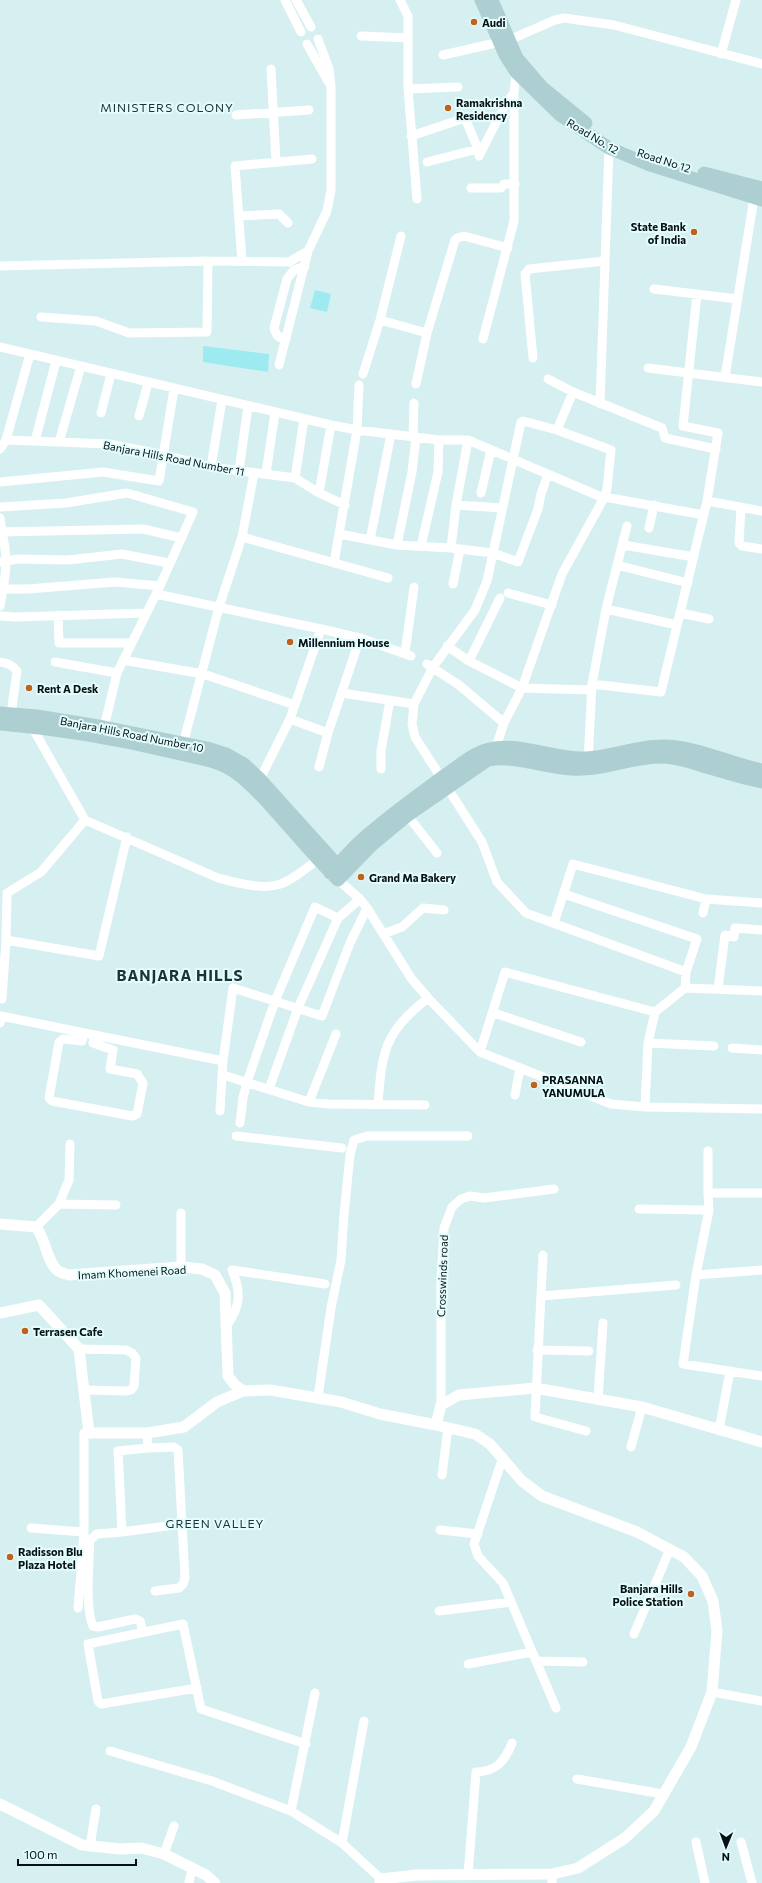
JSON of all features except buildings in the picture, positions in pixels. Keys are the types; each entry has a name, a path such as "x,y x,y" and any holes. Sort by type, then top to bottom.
{"main road":[{"name":"Road No. 12","path":"482,0 504,41 516,72 560,115 609,148 650,165 758,193"},
{"name":"Road No 12","path":"492,0 504,41 534,80 574,114 608,139 633,151 718,178 758,193"},
{"name":"Banjara Hills Road Number 10","path":"6,714 33,721 103,732 182,749 226,754 244,764 260,779 338,873"},
{"name":"Banjara Hills Road Number 10","path":"0,724 33,721"},
{"path":"338,873 372,845 404,812 444,783 471,757 484,750 496,747 516,748 572,758 588,764 646,747 681,747 762,770"},
{"name":"Banjara Hills Road Number 10","path":"182,749 221,764 237,774 252,787 292,829 317,860 338,873"},
{"path":"444,783 488,760 515,759 552,767 663,757 678,758 762,782"}],"street":[{"path":"285,0 301,32"},
{"path":"296,0 311,27"},
{"path":"400,0 408,16 408,89 411,136 420,164 417,199"},
{"path":"720,54 736,0"},
{"path":"443,55 504,41 555,20 564,18 614,25 762,64"},
{"path":"361,36 408,38"},
{"path":"279,365 308,251 327,212 331,190 331,87 329,69 318,39"},
{"path":"307,44 331,87"},
{"path":"271,69 276,162"},
{"path":"483,339 514,221 514,93 516,72"},
{"path":"408,89 458,87"},
{"path":"479,156 505,105 514,93"},
{"path":"236,115 308,110"},
{"path":"411,136 465,118 478,149 420,164"},
{"path":"600,404 609,148"},
{"path":"242,261 235,166 312,159"},
{"path":"471,188 501,188 504,184 515,184"},
{"path":"725,377 758,193"},
{"path":"239,216 279,214 288,223"},
{"path":"363,374 380,320 401,236"},
{"path":"416,384 427,333 457,238 464,236 508,248"},
{"path":"0,266 208,261 289,262 308,251"},
{"path":"41,316 96,321 129,333 207,332 208,261"},
{"path":"533,358 525,274 529,269 605,261"},
{"path":"286,339 280,338 276,334 274,328 287,279 294,270 305,266"},
{"path":"654,289 738,299"},
{"path":"447,646 468,660 522,688 592,687 661,692 708,501 718,433 683,426 690,372 697,294"},
{"path":"380,320 427,333"},
{"path":"1,349 30,354 331,425 357,430 439,440 468,440 599,496 704,515"},
{"path":"0,449 6,440 30,354"},
{"path":"35,442 56,361"},
{"path":"59,442 81,366"},
{"path":"648,368 762,382"},
{"path":"101,413 111,374"},
{"path":"548,379 600,404 662,428 665,438 716,449"},
{"path":"139,416 148,383"},
{"path":"334,563 357,430 359,385"},
{"path":"0,482 103,472 159,481 165,455 174,389"},
{"path":"557,430 573,392"},
{"path":"211,467 222,400"},
{"path":"397,545 412,472 415,437 414,403"},
{"path":"239,471 248,406"},
{"path":"266,473 275,413"},
{"path":"294,478 304,419"},
{"path":"496,747 504,723 522,688 562,574 605,496 612,450 528,421 521,422 487,581 475,610 430,665 414,704 412,724 415,737 482,842 497,882 526,913 686,972"},
{"path":"319,493 331,425"},
{"path":"370,540 391,434"},
{"name":"Banjara Hills Road Number 11","path":"6,440 109,444 165,455 211,467 254,473 242,537 219,607 182,749"},
{"path":"421,546 438,472 439,440"},
{"path":"453,584 456,548 456,505 468,440"},
{"path":"481,493 491,450"},
{"path":"254,473 266,473 294,478 319,493 344,505"},
{"path":"339,534 397,545 456,548 493,553 518,562 538,509 541,494 548,474"},
{"path":"0,507 66,503 126,493 193,512 158,590 117,673 103,732"},
{"path":"708,501 762,511"},
{"path":"456,505 502,508"},
{"path":"649,528 654,505"},
{"path":"741,507 739,543 742,546 762,549"},
{"path":"0,518 0,532 5,549 0,606"},
{"path":"588,764 592,687 606,609 627,526"},
{"path":"0,532 143,529 182,538"},
{"path":"242,537 388,578"},
{"path":"622,544 694,557"},
{"path":"3,561 18,559 68,560 122,554 169,563"},
{"path":"617,565 688,583"},
{"path":"2,593 28,589 115,582 158,590 219,607 360,638 408,654 414,587"},
{"path":"508,593 552,605"},
{"path":"468,660 500,598"},
{"path":"606,609 677,625"},
{"path":"0,616 146,613"},
{"path":"680,613 709,619"},
{"path":"58,615 59,643 131,643"},
{"path":"260,779 290,719 321,629"},
{"path":"319,768 328,733 360,638"},
{"path":"123,660 202,674 295,705"},
{"path":"0,662 7,663 15,667 17,672 6,714"},
{"path":"55,662 117,673"},
{"path":"430,665 459,685 504,723"},
{"path":"342,693 414,704"},
{"path":"381,769 381,751 390,700"},
{"path":"290,719 328,733"},
{"path":"33,721 85,820 127,837 218,878 239,883 275,885 284,883 317,860"},
{"path":"404,812 437,853"},
{"path":"2,999 6,940 3,905 7,893 41,872 85,820"},
{"path":"6,940 99,956 127,837"},
{"path":"554,923 573,864 706,899 762,903"},
{"path":"338,873 367,908 411,978 428,998 480,1052 611,1104 645,1107 762,1109"},
{"path":"564,894 697,939 686,972 685,988"},
{"path":"269,1089 298,1008 338,918 360,899"},
{"path":"702,913 706,899"},
{"path":"240,1123 243,1098 247,1082 275,1001 315,907 338,918"},
{"path":"220,1110 223,1061 233,988 322,1016 350,943 367,908"},
{"path":"383,934 402,928 423,908 444,910"},
{"path":"718,989 726,934 734,937 735,928 762,930"},
{"path":"480,1052 494,1013 505,972 655,1012"},
{"path":"645,1107 648,1043 655,1012 685,988 762,991"},
{"path":"378,1104 381,1064 390,1040 400,1023 428,998"},
{"path":"494,1013 581,1042"},
{"path":"0,1023 1,1016 223,1061"},
{"path":"84,1033 82,1041 63,1039 59,1042 49,1098 52,1102 132,1116 137,1114 143,1083 137,1074 110,1069 112,1050 93,1044 95,1035"},
{"path":"309,1102 336,1034"},
{"path":"648,1043 714,1046"},
{"path":"732,1048 762,1050"},
{"path":"515,1095 520,1068"},
{"path":"223,1075 309,1102 329,1104 425,1105"},
{"path":"236,1136 342,1148"},
{"path":"318,1397 331,1308 342,1260 344,1214 350,1155 354,1140 366,1136 468,1136"},
{"path":"0,1224 36,1227 59,1204 69,1180 70,1144"},
{"path":"708,1151 709,1210 696,1275 683,1364 762,1376"},
{"name":"Crosswinds road","path":"441,1405 441,1281 444,1228 452,1207 460,1199 470,1196 484,1198 554,1189"},
{"path":"708,1193 762,1193"},
{"path":"59,1204 116,1205"},
{"path":"639,1209 709,1210"},
{"path":"181,1213 181,1267"},
{"name":"Imam Khomenei Road","path":"36,1227 42,1235 48,1256 57,1270 69,1276 181,1267 202,1269 215,1275 226,1293 228,1376 234,1384 243,1390"},
{"path":"543,1255 535,1388 535,1417 586,1431"},
{"path":"227,1325 238,1306 237,1285 232,1270 325,1284"},
{"path":"696,1275 762,1270"},
{"path":"541,1296 676,1285"},
{"path":"0,1313 39,1305 79,1349 89,1433 147,1433 184,1427 217,1402 243,1390 270,1390 318,1397 341,1402 380,1414 475,1434 490,1444 503,1457 522,1481 542,1496 637,1532 684,1557 702,1576 713,1600 717,1631 712,1692 691,1748 654,1811 625,1838 578,1868 552,1879 468,1875 416,1875 380,1881 342,1842 291,1811 212,1780 110,1751"},
{"path":"598,1399 603,1323"},
{"path":"79,1349 126,1350 132,1353 136,1358 134,1386 131,1390 84,1390"},
{"path":"537,1350 589,1351"},
{"path":"719,1430 730,1371"},
{"path":"436,1425 441,1405 459,1395 535,1388 642,1407 762,1442"},
{"path":"631,1447 642,1407"},
{"path":"442,1475 448,1428"},
{"path":"78,1608 84,1532 84,1433"},
{"path":"147,1433 148,1448"},
{"path":"122,1532 118,1451 148,1448 174,1448 178,1450 182,1524 183,1584 179,1588 154,1591"},
{"path":"503,1457 474,1544 478,1556 503,1583 556,1708"},
{"path":"143,1632 140,1621 135,1619 98,1627 93,1626 89,1601 90,1540 97,1534 182,1524"},
{"path":"31,1528 84,1532"},
{"path":"440,1530 478,1534"},
{"path":"634,1634 670,1550"},
{"path":"439,1611 511,1602"},
{"path":"197,1688 101,1704 98,1701 88,1644 183,1624 197,1688 201,1710 306,1744"},
{"path":"468,1664 534,1657 583,1662"},
{"path":"712,1692 762,1701"},
{"path":"291,1811 306,1744 315,1693"},
{"path":"342,1842 364,1721"},
{"path":"468,1875 476,1772 494,1769 507,1756 512,1743"},
{"path":"577,1779 663,1794"},
{"path":"0,1804 82,1845 120,1849 141,1848 164,1854 206,1875 215,1883"},
{"path":"90,1846 96,1809"},
{"path":"164,1854 174,1826"},
{"path":"696,1842 705,1883"},
{"path":"740,1842 752,1883"},
{"path":"189,1883 192,1868"}],"shaded area":[{"path":"315,290 331,294 327,312 310,308"},
{"path":"203,346 269,354 268,372 203,362"}],"place":[{"name":"Audi","path":"474,22"},
{"name":"Ramakrishna Residency","path":"448,108"},
{"name":"State Bank of India","path":"694,232"},
{"name":"Millennium House","path":"290,642"},
{"name":"Rent A Desk","path":"29,688"},
{"name":"Grand Ma Bakery","path":"361,877"},
{"name":"PRASANNA YANUMULA","path":"534,1085"},
{"name":"Terrasen Cafe","path":"25,1331"},
{"name":"Radisson Blu Plaza Hotel","path":"10,1557"},
{"name":"Banjara Hills Police Station","path":"691,1594"}],"district":[{"name":"MINISTERS COLONY","path":"167,107"},
{"name":"BANJARA HILLS","path":"180,975"},
{"name":"GREEN VALLEY","path":"215,1523"}]}
